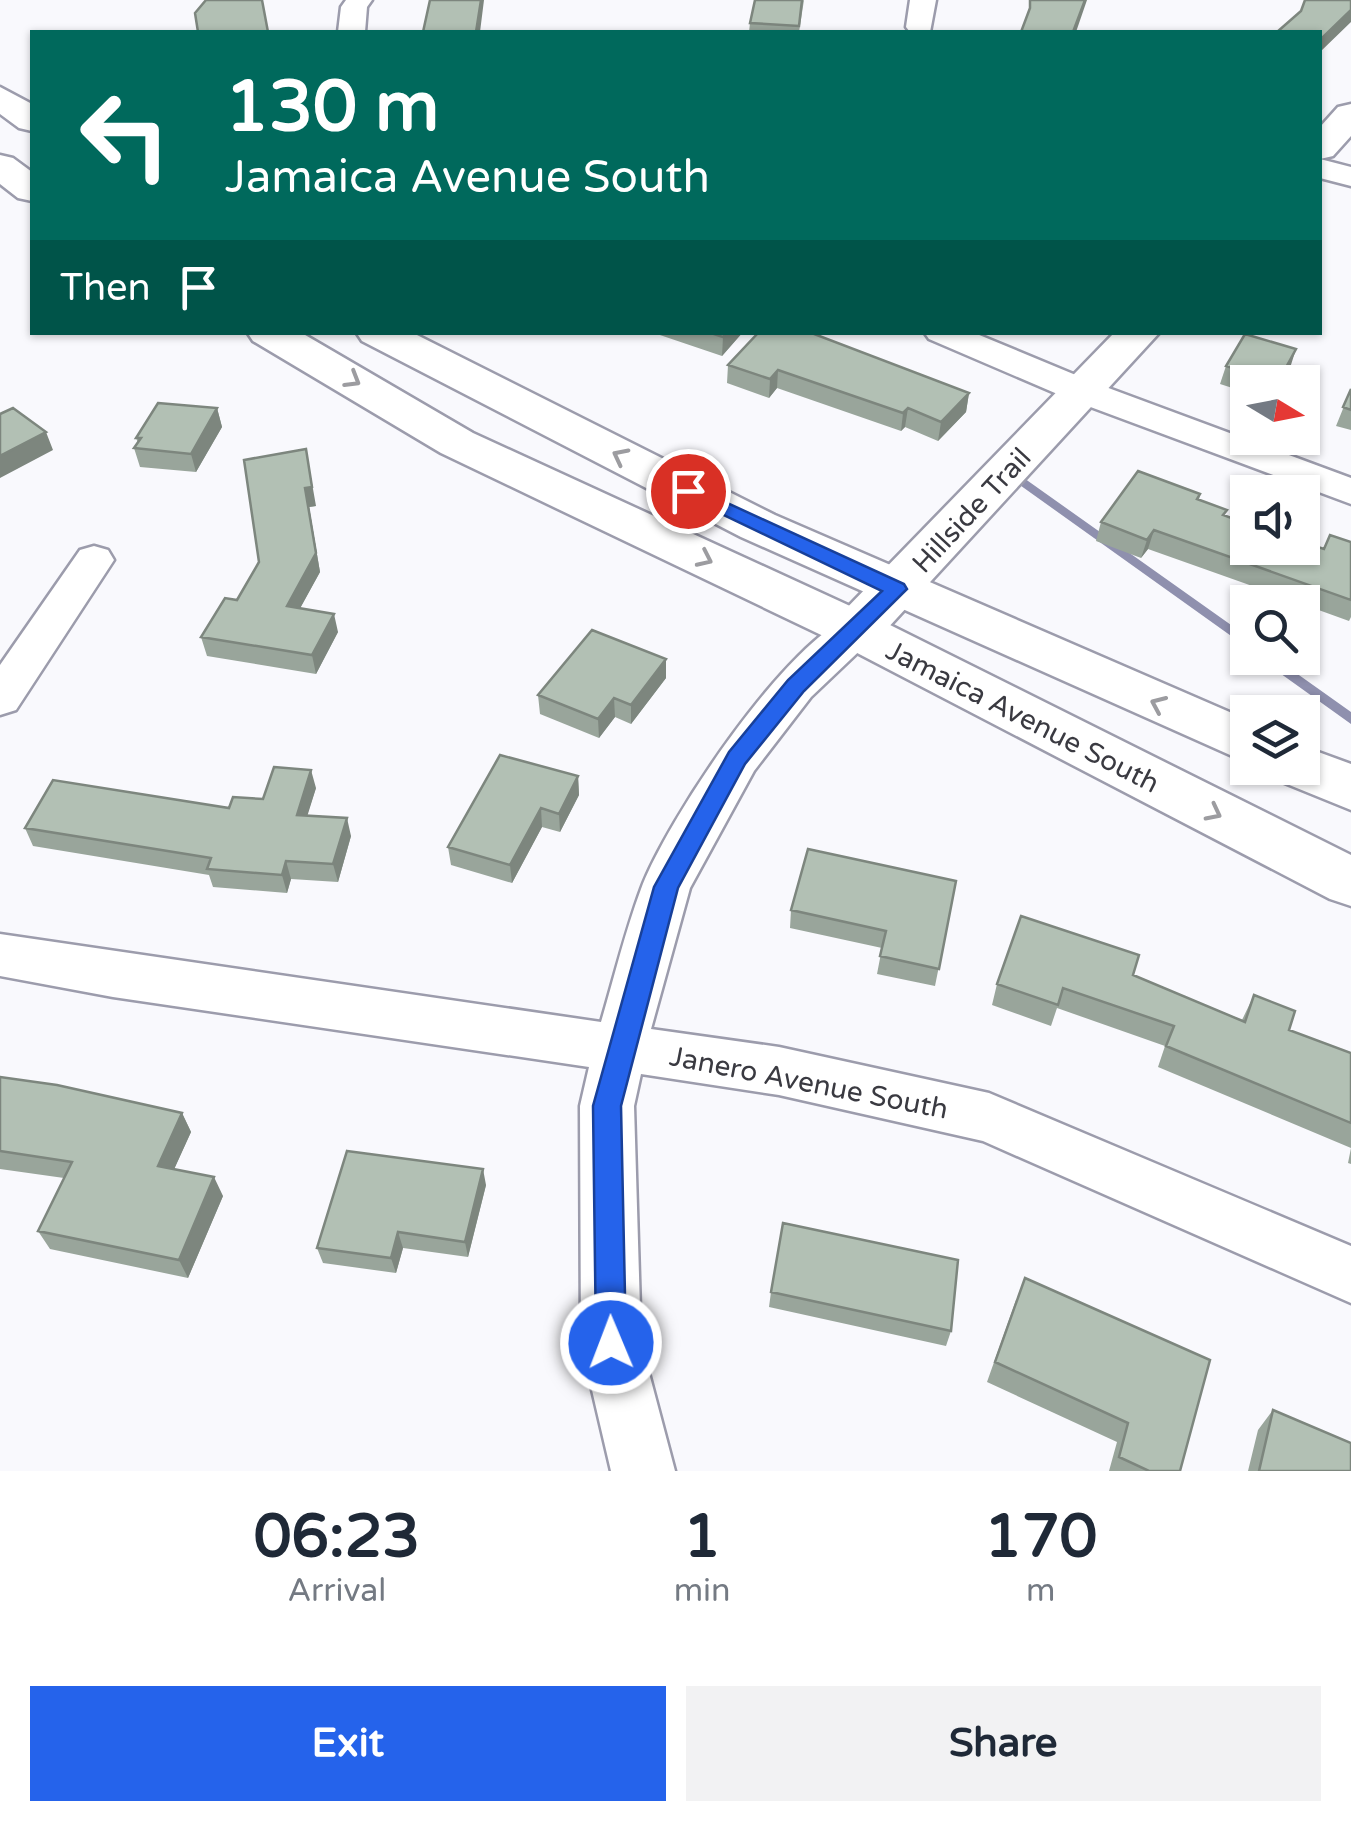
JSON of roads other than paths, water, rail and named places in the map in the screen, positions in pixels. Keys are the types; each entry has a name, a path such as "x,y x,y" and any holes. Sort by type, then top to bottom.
{"main road":[{"path":"0,98 30,119"},
{"path":"1322,146 1351,116"},
{"path":"0,166 30,188"},
{"name":"Jamaica Avenue South","path":"273,335 457,443 856,630 1351,882"},
{"name":"Jamaica Avenue South","path":"384,335 758,526 1230,735"},
{"name":"Hillside Trail","path":"856,630 1136,335"},
{"path":"1320,775 1351,788"}],"street":[{"path":"352,30 354,7 359,0"},
{"path":"1322,169 1351,177"},
{"path":"948,335 1082,391 1351,492"},
{"path":"0,699 94,560"},
{"name":"Hillside Trail","path":"643,1471 611,1343 607,1106 620,1047 666,887 737,758 796,686 856,630"},
{"name":"Janero Avenue South","path":"0,956 780,1070 989,1118 1351,1275"}],"waterway":[{"path":"1021,480 1230,631"},
{"path":"1290,675 1351,719"}]}
